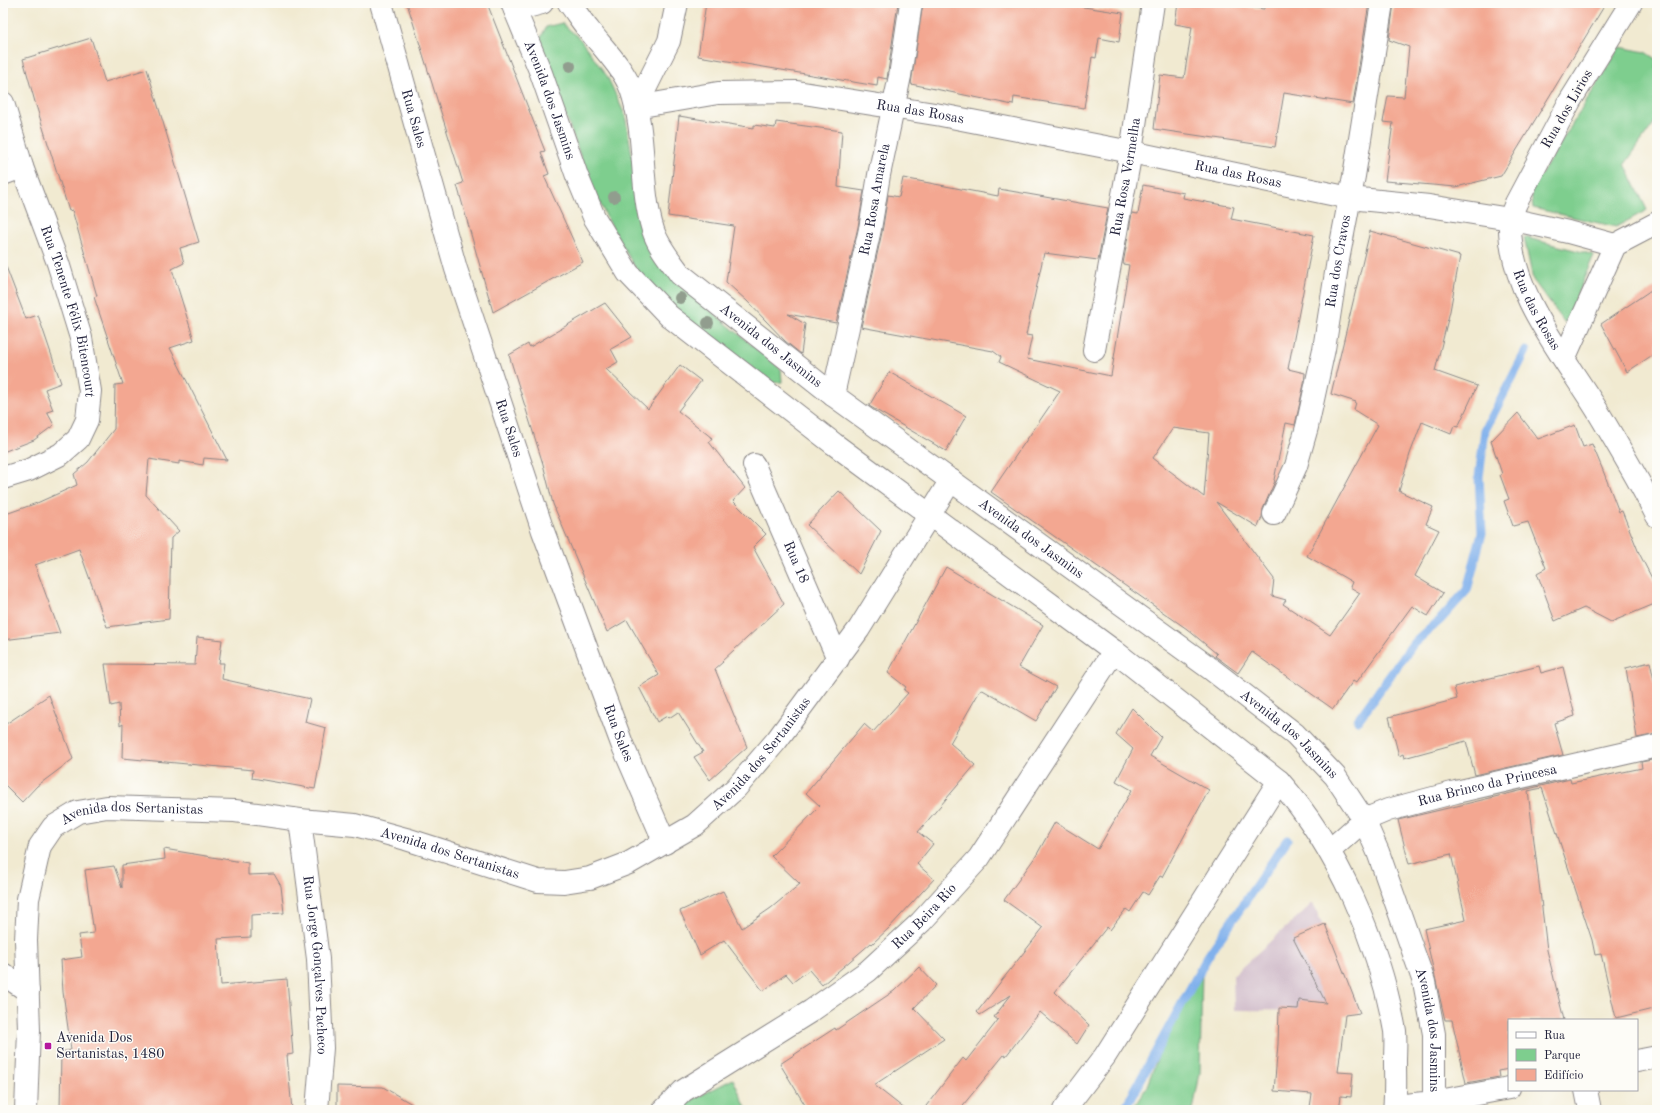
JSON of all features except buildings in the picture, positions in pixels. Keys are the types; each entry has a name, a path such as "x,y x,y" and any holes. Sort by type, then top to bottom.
{"street":[{"name":"Rua Sales","path":"381,3 456,269 543,531 622,744 665,843"},
{"path":"514,6 542,3"},
{"name":"Avenida dos Jasmins","path":"569,3 616,64 631,88 642,141 647,208 654,232 665,254 680,274 833,395 1211,669 1295,734 1335,776 1364,820 1378,852 1424,982 1434,1034 1434,1106"},
{"path":"636,107 668,41 677,3"},
{"name":"Rua Rosa Amarela","path":"833,395 870,229 879,175 894,107 912,3"},
{"name":"Rua Rosa Vermelha","path":"1094,350 1131,152 1153,3"},
{"name":"Rua dos Cravos","path":"1274,514 1296,466 1307,427 1324,349 1382,3"},
{"name":"Rua dos Lirios","path":"1510,219 1525,185 1570,100 1631,3"},
{"name":"Avenida dos Jasmins","path":"514,6 541,73 577,176 594,217 628,273 669,316 829,439 1114,651 1279,781 1297,801 1329,851 1367,933 1382,976 1395,1033 1394,1108"},
{"name":"Rua das Rosas","path":"636,107 718,93 797,92 942,115 1131,152 1350,198 1428,206 1510,219 1512,251 1524,287 1533,306 1564,359 1597,410 1649,481 1657,516"},
{"name":"Rua Tenente Félix Bitencourt","path":"3,103 12,171 58,264 78,331 90,391 87,420 78,439 61,454 28,470 3,478"},
{"path":"1510,219 1568,232 1615,245"},
{"path":"1564,359 1615,245 1657,223"},
{"name":"Rua 18","path":"754,465 838,659"},
{"name":"Avenida dos Sertanistas","path":"26,1110 28,991 26,940 28,899 40,846 53,827 78,812 107,807 235,811 300,820 355,825 379,831 538,881 564,882 590,878 629,863 695,825 736,788 777,740 859,629 931,515 951,480"},
{"name":"Rua Beira Rio","path":"664,1110 682,1091 811,1011 868,971 921,922 979,858 1114,651"},
{"name":"Rua Brinco da Princesa","path":"1329,851 1364,820 1388,810 1413,802 1657,746"},
{"path":"1064,1110 1105,1056 1279,781"},
{"name":"Rua Jorge Gonçalves Pacheco","path":"300,820 318,959 322,1048 317,1110"},
{"path":"3,974 28,991"},
{"path":"1638,1061 1657,1057"},
{"path":"1394,1108 1434,1106 1508,1088"},
{"path":"1586,1091 1590,1110"}],"shaded area":[{"path":"1313,903 1360,1011 1234,1010 1233,975"}],"green space":[{"path":"562,23 580,39 607,76 625,115 632,155 676,282 781,369 782,382 773,383 676,312 638,273 607,218 587,175 539,41 546,27"},
{"path":"1620,47 1645,52 1657,60 1657,119 1625,164 1647,210 1616,227 1533,208 1531,191"},
{"path":"1524,237 1594,255 1565,323 1533,280"},
{"path":"1202,969 1200,1073 1193,1110 1132,1110 1146,1088 1169,1028"},
{"path":"733,1079 747,1110 674,1110 674,1109"}],"waterway":[{"path":"1358,720 1413,644 1440,620 1467,590 1482,533 1479,477 1485,430 1526,351"},
{"path":"1124,1110 1208,956 1287,840"}],"place":[{"name":"Avenida Dos Sertanistas, 1480","path":"48,1046"}]}
